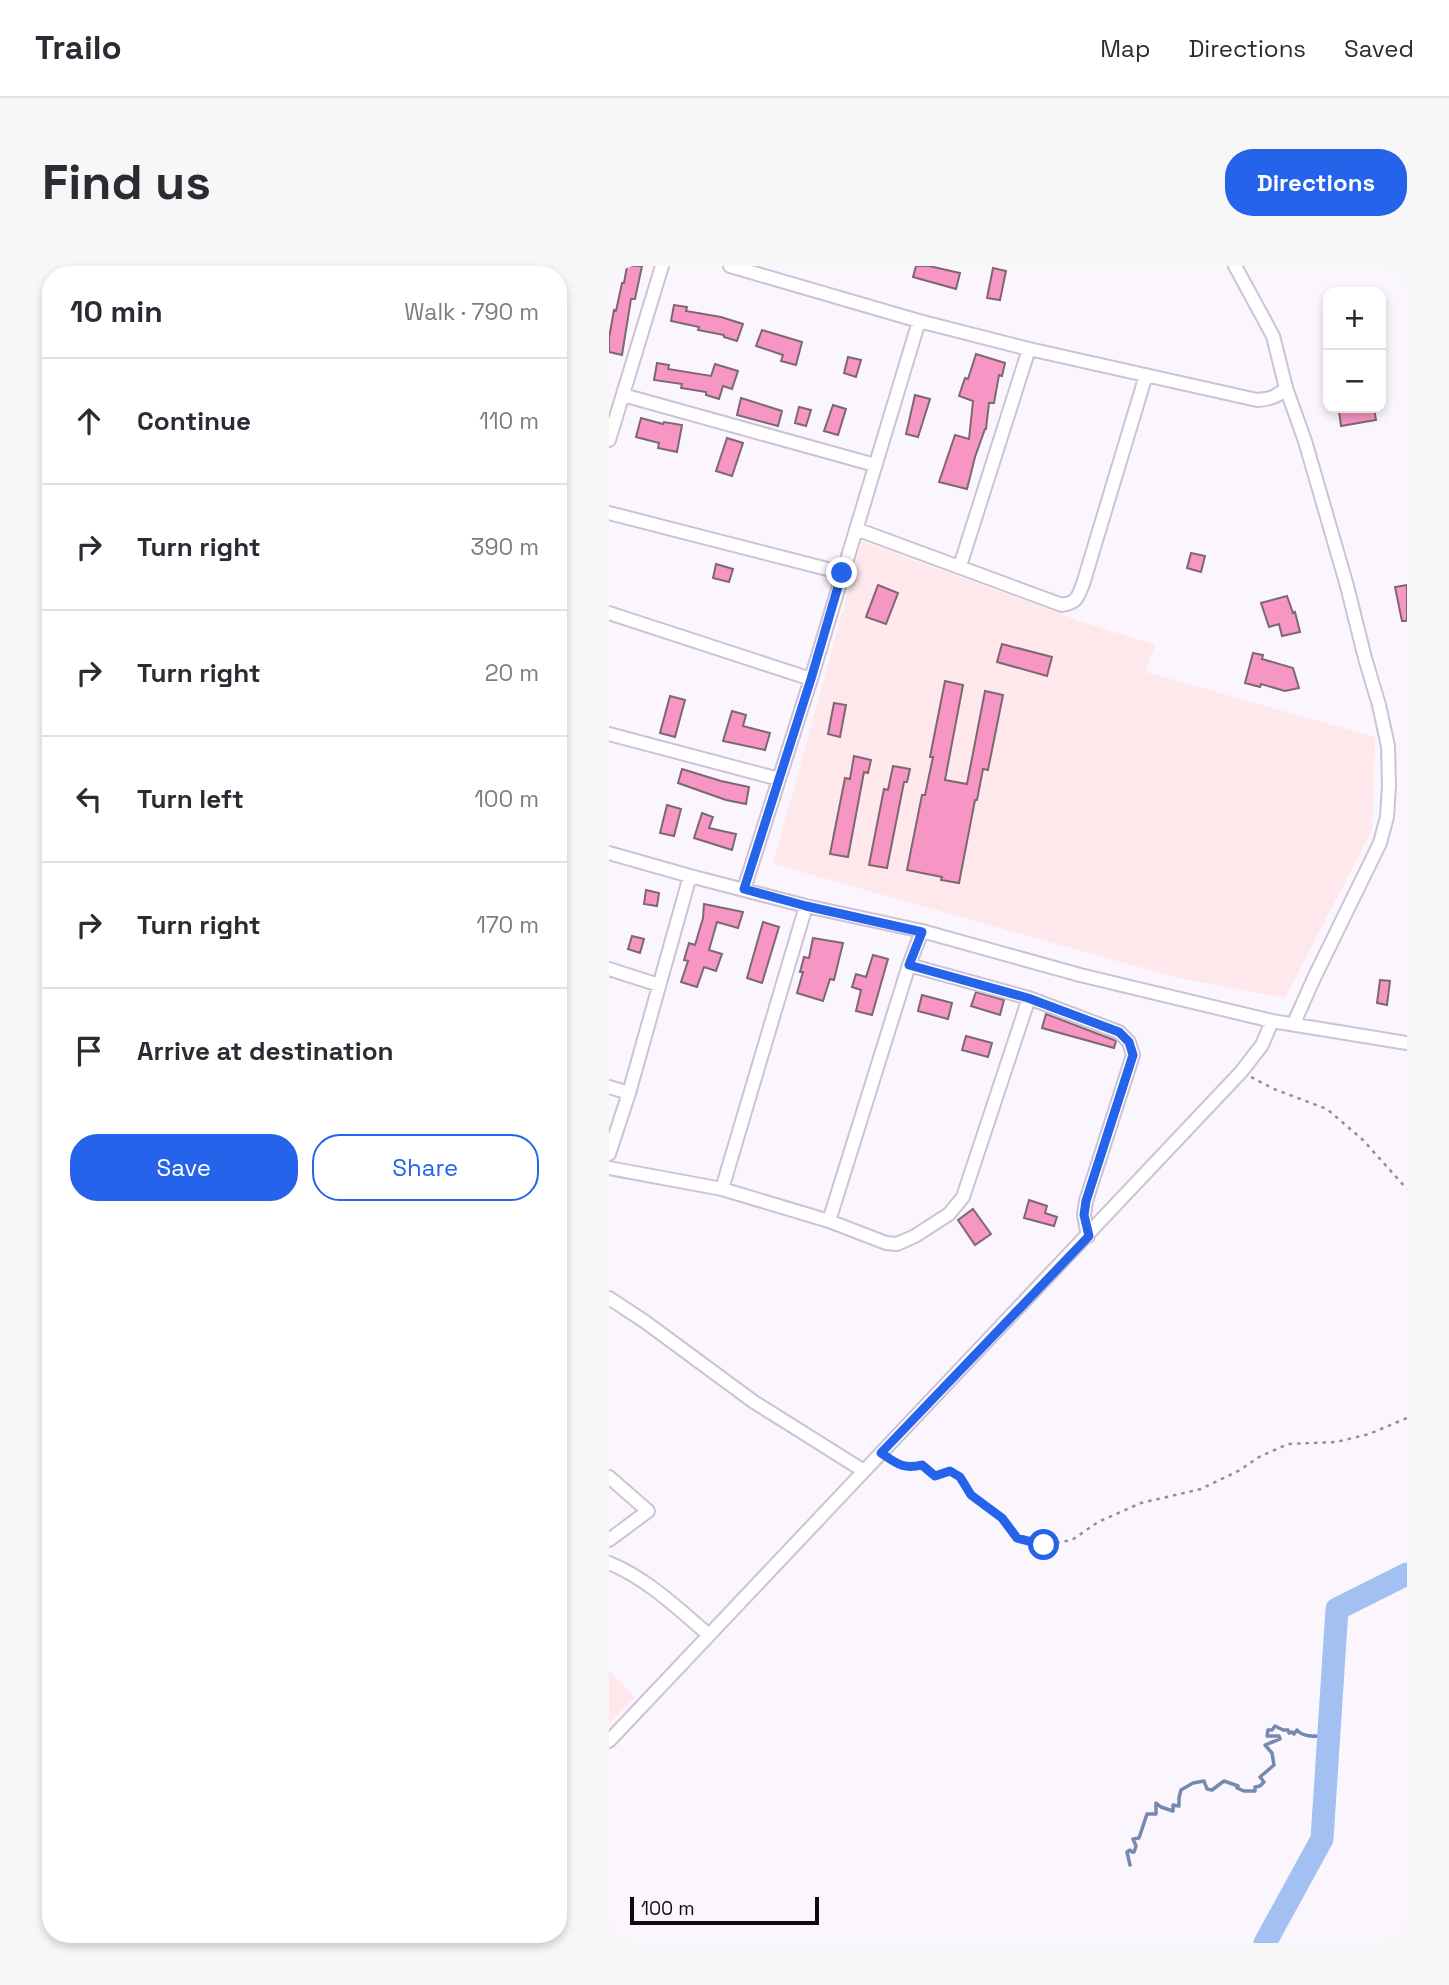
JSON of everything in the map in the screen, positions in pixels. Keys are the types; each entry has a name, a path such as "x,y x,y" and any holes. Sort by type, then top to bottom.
{"street":[{"path":"609,440 662,266"},
{"path":"730,266 919,321 1029,349 1257,400 1270,399 1286,388"},
{"path":"1235,266 1273,336 1286,388 1305,441 1388,746 1387,817 1380,843 1294,1023"},
{"path":"744,889 811,679 919,321"},
{"path":"960,566 1029,349"},
{"path":"856,529 1062,605 1072,603 1077,599 1083,584 1146,375"},
{"path":"623,395 875,464"},
{"path":"609,513 842,573"},
{"path":"609,613 811,679"},
{"path":"609,734 779,779"},
{"path":"609,853 806,906 922,932 1080,975 1272,1021 1407,1043"},
{"path":"609,1154 629,1093 690,876"},
{"path":"722,1189 806,906"},
{"path":"829,1221 909,965 922,932"},
{"path":"909,965 1028,998 1119,1032 1129,1042 1133,1055 1086,1201 1084,1215 1089,1236"},
{"path":"609,969 659,985"},
{"path":"609,1168 722,1189 829,1221 886,1244 897,1244 949,1214 963,1197 1028,998"},
{"path":"609,1741 1089,1236 1241,1072 1262,1045 1272,1021"},
{"path":"609,1087 629,1093"},
{"path":"609,1298 754,1402 864,1471"},
{"path":"609,1476 648,1511 609,1540"},
{"path":"609,1563 650,1585 709,1635"}],"path":[{"path":"1241,1072 1273,1089 1327,1109 1363,1140 1407,1189"},
{"path":"881,1453 898,1465 910,1468 922,1465 935,1476 950,1471 960,1477 971,1495 1002,1518 1017,1538 1044,1545 1072,1540 1098,1522 1141,1503 1201,1489 1288,1444 1336,1442 1369,1434 1407,1418"},
{"path":"1396,1943 1407,1936"}],"shaded area":[{"path":"862,541 1080,621 1155,645 1146,672 1375,737 1372,830 1285,998 1178,978 773,864"},
{"path":"609,1671 635,1697 609,1724"}],"building":[{"path":"627,266 642,266 635,299 631,299 622,355 609,352 609,338"},
{"path":"916,266 960,273 956,289 913,277"},
{"path":"993,268 1006,271 1000,300 987,298"},
{"path":"674,305 687,307 686,311 743,324 737,341 724,335 698,330 699,327 671,321"},
{"path":"762,330 802,342 796,365 781,361 783,355 756,346"},
{"path":"976,354 1005,363 1002,376 999,375 994,403 989,403 986,429 967,489 939,482 955,435 969,439 973,401 959,396"},
{"path":"848,357 861,360 856,377 844,373"},
{"path":"657,363 669,365 668,369 711,376 715,364 738,371 732,389 723,386 719,399 706,395 706,392 681,388 682,384 654,380"},
{"path":"915,395 930,399 918,437 906,434"},
{"path":"741,398 782,411 778,426 737,415"},
{"path":"833,405 846,409 838,435 824,431"},
{"path":"799,407 811,410 806,426 795,423"},
{"path":"1339,413 1375,413 1376,420 1341,426"},
{"path":"641,418 663,424 682,425 677,452 658,448 659,443 636,437"},
{"path":"727,438 743,443 732,476 716,471"},
{"path":"1191,553 1205,556 1201,572 1187,568"},
{"path":"716,564 733,569 729,582 713,578"},
{"path":"878,585 898,593 886,624 866,617"},
{"path":"1407,585 1407,621 1402,621 1395,587"},
{"path":"1287,596 1300,632 1282,636 1279,624 1269,627 1261,603"},
{"path":"1002,644 1052,657 1047,676 997,662"},
{"path":"1253,653 1263,655 1262,659 1293,668 1299,688 1285,691 1261,684 1260,687 1245,683"},
{"path":"945,681 963,685 945,780 967,784 985,691 1003,695 988,770 983,769 975,800 959,883 907,870 922,795 925,795 933,757 930,757"},
{"path":"670,696 685,700 675,737 660,733"},
{"path":"834,703 846,705 840,737 828,734"},
{"path":"732,711 746,715 743,726 770,733 765,750 723,741"},
{"path":"854,756 871,760 868,773 864,772 848,857 830,854 845,778 850,779"},
{"path":"893,766 910,769 907,782 904,782 887,868 869,865 884,789 888,790"},
{"path":"682,769 749,787 746,804 678,783"},
{"path":"667,805 681,809 674,836 660,833"},
{"path":"702,813 713,817 709,828 736,834 732,850 694,838"},
{"path":"646,890 659,893 657,906 644,904"},
{"path":"704,904 743,912 738,928 717,922 709,950 722,954 716,971 704,967 697,987 681,982 688,961 684,960 689,943 695,945"},
{"path":"763,922 779,927 762,983 747,978"},
{"path":"632,936 644,939 640,953 628,949"},
{"path":"813,938 843,943 834,980 830,979 823,1001 797,993 804,957 809,958"},
{"path":"873,955 888,959 872,1015 856,1011 861,990 852,987 856,974 866,977"},
{"path":"1380,980 1390,981 1387,1005 1377,1003"},
{"path":"976,992 1004,1000 1000,1015 971,1006"},
{"path":"922,995 952,1003 948,1019 918,1011"},
{"path":"1046,1014 1116,1041 1114,1048 1042,1028"},
{"path":"966,1036 992,1043 988,1057 962,1050"},
{"path":"1029,1200 1047,1206 1045,1213 1057,1217 1054,1226 1024,1218"},
{"path":"973,1209 991,1234 975,1245 958,1220"}],"waterway":[{"path":"1265,1943 1322,1839 1337,1609 1407,1574"},
{"path":"1130,1865 1127,1852 1134,1852 1136,1846 1133,1839 1139,1838 1147,1814 1156,1814 1156,1803 1173,1811 1173,1805 1179,1806 1181,1790 1193,1783 1204,1781 1207,1789 1212,1790 1224,1781 1244,1791 1255,1791 1255,1787 1264,1782 1260,1777 1274,1765 1272,1753 1265,1745 1280,1739 1279,1736 1267,1736 1268,1730 1275,1726 1294,1734 1297,1730 1307,1735 1329,1736"}],"route":[{"path":"842,573 744,889 922,932 909,965 1028,998 1119,1032 1129,1042 1133,1055 1086,1201 1084,1215 1089,1236 881,1453 898,1465 910,1468 922,1465 935,1476 950,1471 960,1477 971,1495 1002,1518 1017,1538 1044,1545"}]}
